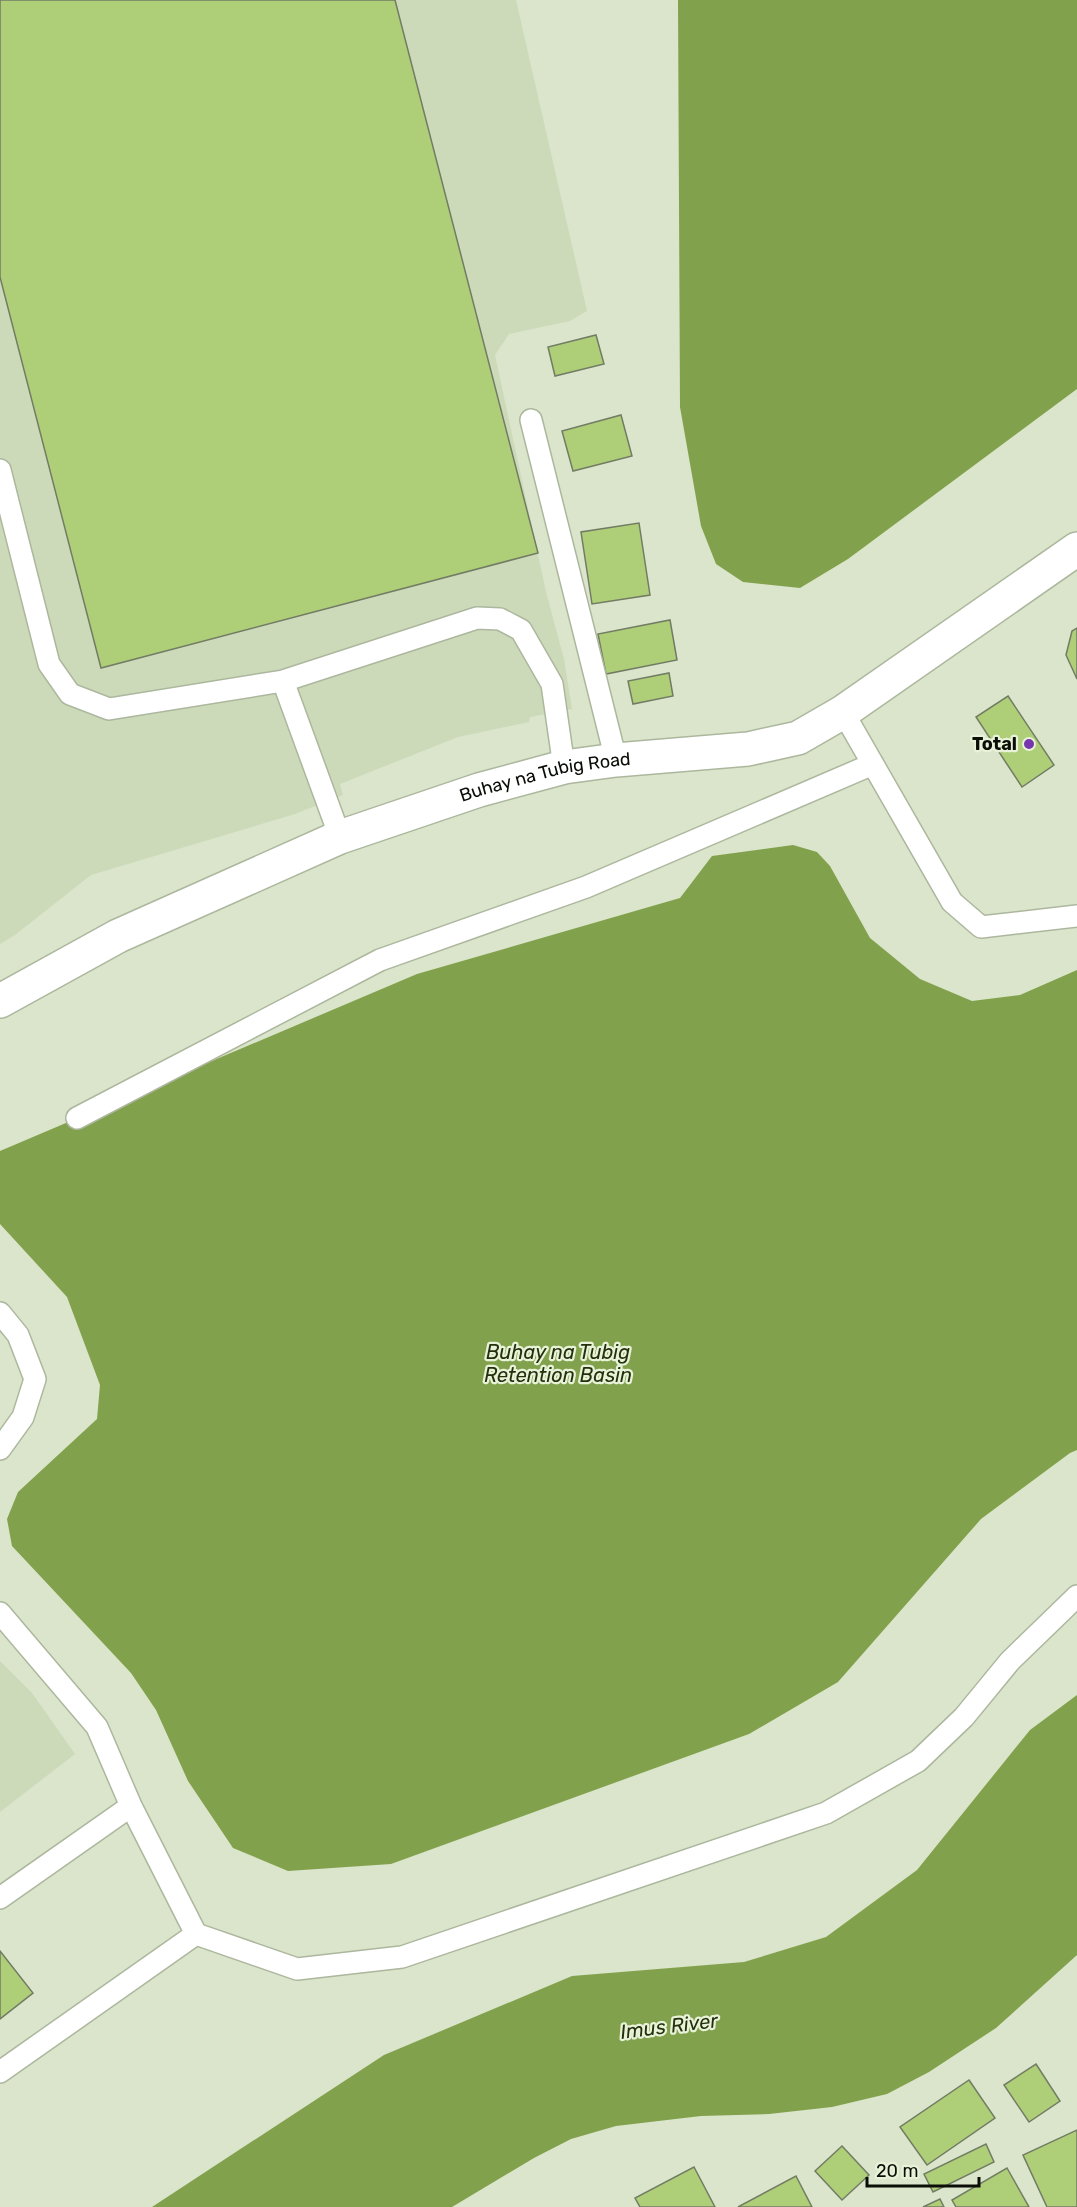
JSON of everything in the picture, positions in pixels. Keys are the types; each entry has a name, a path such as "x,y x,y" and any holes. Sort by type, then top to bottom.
{"main road":[{"name":"Buhay na Tubig Road","path":"0,1001 118,936 340,837 479,790 564,766 748,749 798,738 843,712 1077,549"}],"lane":[{"path":"531,420 616,760"},
{"path":"0,470 49,664 70,694 110,709 283,681 477,618 500,619 521,630 552,684 564,766"},
{"path":"283,681 340,837"},
{"path":"843,712 952,902 981,927 1077,916"},
{"path":"77,1118 380,960 586,887 873,764"},
{"path":"0,1313 18,1335 35,1379 22,1417 0,1449"},
{"path":"0,1613 97,1727 131,1806 196,1934 297,1969 402,1957 826,1813 918,1761 964,1717 1010,1661 1077,1596"},
{"path":"0,1898 131,1806"},
{"path":"0,2072 196,1934"}],"shaded area":[{"path":"0,0 516,0 587,311 570,321 509,334 495,355 546,592 564,659 572,709 530,717 529,722 458,737 340,784 343,795 295,814 91,875 15,935 0,944"},
{"path":"0,1661 32,1693 75,1754 0,1812"}],"water":[{"path":"678,0 1077,0 1077,389 848,559 800,588 743,582 716,564 701,526 680,407"},
{"name":"Buhay na Tubig Retention Basin","path":"793,845 817,852 830,866 870,938 920,979 972,1001 1020,995 1077,970 1077,1450 981,1519 838,1682 749,1734 391,1864 288,1871 233,1848 188,1781 156,1710 131,1673 12,1546 7,1519 18,1492 97,1419 100,1385 67,1297 0,1224 0,1151 417,974 680,898 712,856"},
{"name":"Imus River","path":"1077,1695 1077,1955 996,2028 929,2072 887,2094 832,2107 769,2114 701,2116 616,2126 571,2139 534,2158 452,2207 152,2207 384,2055 572,1976 744,1962 826,1937 917,1870 1030,1730"}],"building":[{"path":"0,0 395,0 538,553 101,668 0,277"},
{"path":"596,335 604,364 555,376 548,347"},
{"path":"621,415 632,456 573,471 562,431"},
{"path":"639,523 650,595 592,604 581,532"},
{"path":"670,620 677,660 606,674 598,634"},
{"path":"1077,628 1077,679 1066,655 1072,631"},
{"path":"669,673 673,696 633,704 628,681"},
{"path":"1008,696 1054,765 1022,787 976,717"},
{"path":"0,1951 33,1993 0,2019"},
{"path":"1036,2064 1060,2101 1029,2122 1004,2085"},
{"path":"969,2080 995,2118 927,2165 900,2127"},
{"path":"1077,2130 1077,2207 1047,2207 1023,2155"},
{"path":"986,2144 994,2162 933,2192 924,2174"},
{"path":"842,2146 869,2175 842,2200 815,2171"},
{"path":"694,2167 715,2207 640,2207 635,2198"},
{"path":"1007,2168 1029,2207 956,2207 952,2200"},
{"path":"796,2176 812,2207 738,2207"},
{"path":"940,2199 944,2207 923,2207"}],"place":[{"name":"Total","path":"1029,744"}]}
